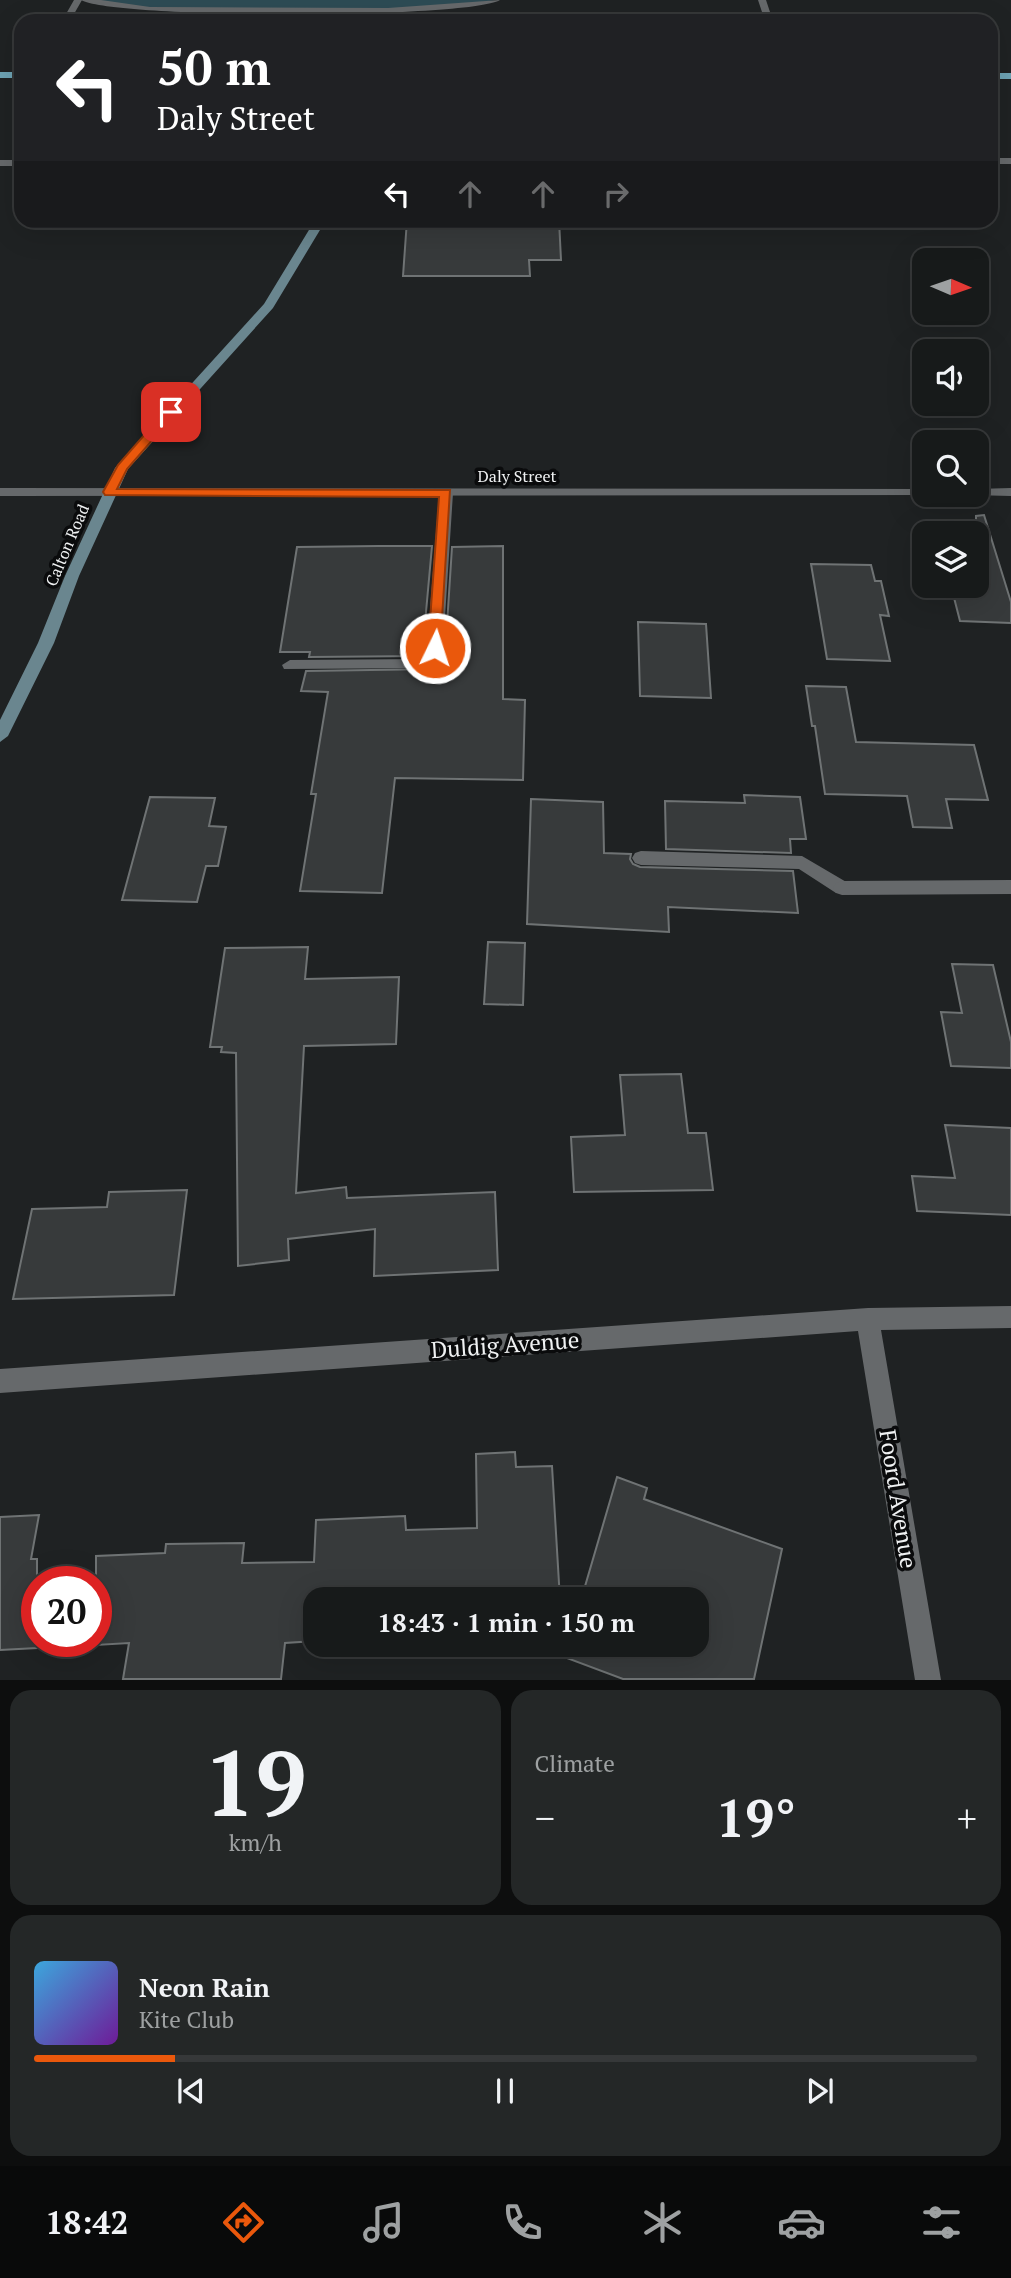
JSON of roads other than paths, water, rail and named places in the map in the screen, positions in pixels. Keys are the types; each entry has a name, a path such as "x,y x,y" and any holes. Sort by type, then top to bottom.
{"main road":[{"name":"Calton Road","path":"0,736 46,643 109,492 122,468 269,306 316,228"}],"street":[{"path":"85,0 150,10 388,11 469,6 496,0"},
{"path":"469,6 470,14"},
{"name":"Daly Street","path":"0,492 912,493"},
{"path":"989,492 1011,492"},
{"path":"290,665 428,664 434,656 435,648 446,493"},
{"path":"641,858 802,863 842,888 1011,887"},
{"name":"Duldig Avenue","path":"0,1381 868,1319 1011,1317"},
{"name":"Foord Avenue","path":"868,1319 928,1679"}]}
